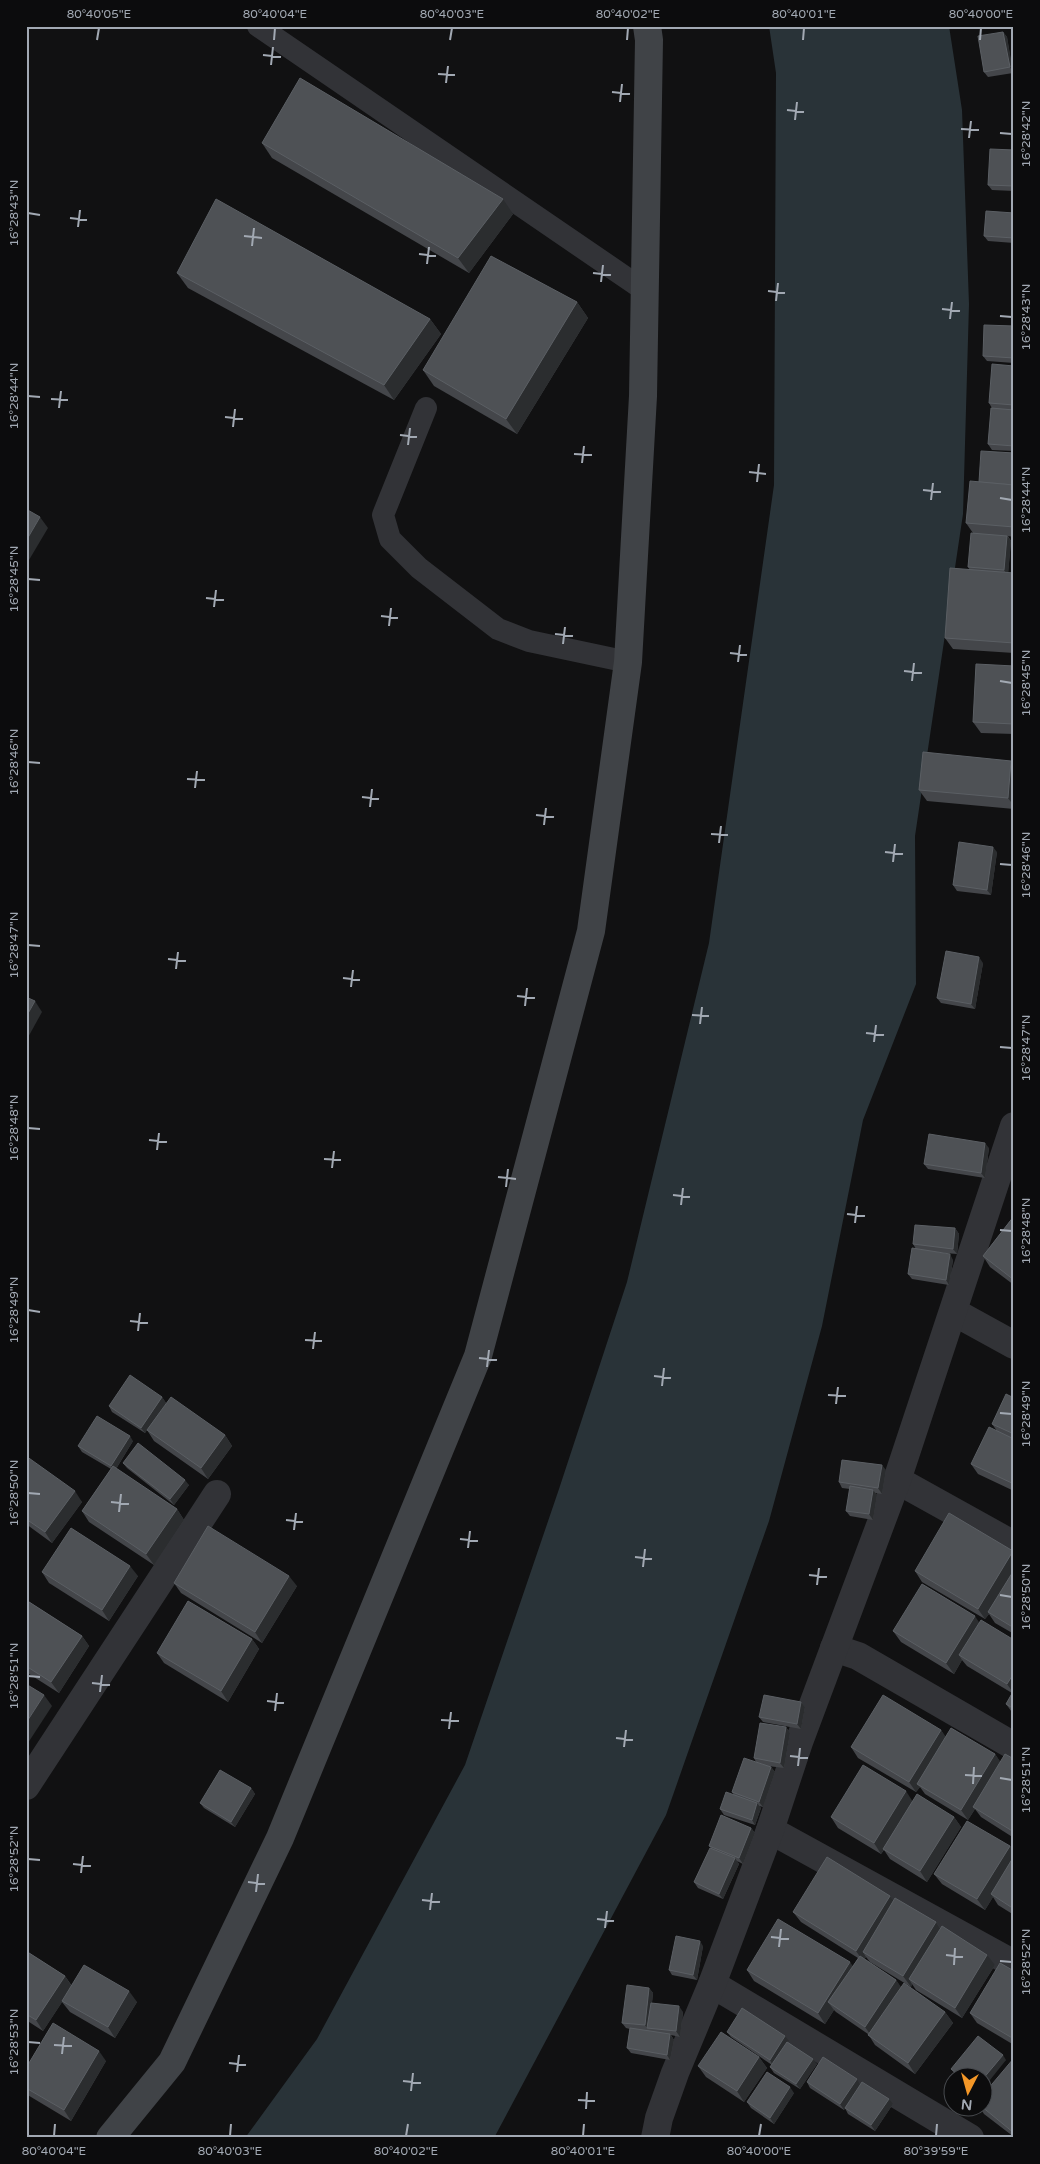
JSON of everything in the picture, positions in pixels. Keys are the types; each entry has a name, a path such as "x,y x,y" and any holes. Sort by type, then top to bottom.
{"street":[{"path":"110,2138 172,2062 280,1838 478,1356 591,931 628,662 643,396 642,31"},
{"path":"655,2138 659,2118 675,2073 712,1984 770,1830 799,1742 897,1480 1013,1132"},
{"path":"954,1312 1014,1345"},
{"path":"897,1480 1014,1545"},
{"path":"26,1786 218,1494"},
{"path":"834,1648 858,1656 1014,1746"},
{"path":"770,1830 1014,1964"},
{"path":"712,1984 970,2138"}],"lane":[{"path":"258,26 644,290"},
{"path":"426,408 383,514 390,539 419,568 498,629 530,640 628,662"}],"shaded area":[{"path":"769,26 949,26 962,110 969,304 963,514 915,836 916,984 863,1120 822,1326 769,1521 666,1815 494,2138 245,2138 317,2039 465,1765 627,1282 709,943 774,485 776,73"}],"building":[{"path":"1003,32 1010,67 984,72 978,36"},
{"path":"300,78 503,199 458,258 262,143"},
{"path":"990,149 1014,150 1014,186 988,185"},
{"path":"216,199 430,319 384,385 177,273"},
{"path":"986,211 1014,213 1014,238 984,236"},
{"path":"491,256 577,302 506,419 423,370"},
{"path":"984,325 1014,326 1014,358 983,356"},
{"path":"992,364 1014,366 1014,405 989,403"},
{"path":"991,408 1014,410 1014,446 988,444"},
{"path":"981,451 1014,453 1014,485 979,482"},
{"path":"970,481 1014,485 1014,527 966,523"},
{"path":"26,509 40,517 26,541"},
{"path":"971,533 1007,536 1004,570 968,567"},
{"path":"950,568 1014,573 1014,643 945,638"},
{"path":"976,664 1014,666 1014,724 973,722"},
{"path":"923,752 1011,761 1008,798 919,790"},
{"path":"959,842 993,847 987,890 953,885"},
{"path":"946,951 979,957 971,1004 937,998"},
{"path":"26,997 35,1001 26,1017"},
{"path":"929,1134 985,1143 981,1173 924,1164"},
{"path":"1014,1216 1014,1280 983,1256"},
{"path":"915,1225 955,1228 953,1249 913,1244"},
{"path":"912,1248 950,1254 946,1280 908,1274"},
{"path":"130,1375 162,1397 141,1428 109,1406"},
{"path":"1006,1394 1014,1398 1014,1434 992,1424"},
{"path":"171,1397 225,1435 201,1468 147,1430"},
{"path":"97,1416 130,1436 111,1466 78,1446"},
{"path":"989,1427 1014,1439 1014,1484 971,1464"},
{"path":"138,1443 185,1480 170,1499 123,1463"},
{"path":"26,1456 75,1491 45,1532 26,1519"},
{"path":"842,1460 882,1465 878,1488 839,1482"},
{"path":"113,1466 177,1509 146,1554 82,1511"},
{"path":"850,1486 873,1490 869,1514 846,1511"},
{"path":"949,1513 1013,1551 978,1609 915,1571"},
{"path":"208,1526 289,1576 255,1632 174,1583"},
{"path":"71,1528 130,1566 102,1610 42,1572"},
{"path":"1014,1570 1014,1628 988,1612"},
{"path":"922,1584 975,1616 946,1663 893,1631"},
{"path":"26,1600 82,1636 51,1682 26,1666"},
{"path":"188,1601 252,1639 221,1691 157,1653"},
{"path":"981,1620 1014,1640 1014,1673 1007,1684 959,1655"},
{"path":"26,1684 44,1695 26,1723"},
{"path":"1014,1690 1014,1709 1006,1704"},
{"path":"764,1695 801,1702 797,1724 759,1717"},
{"path":"883,1695 941,1730 909,1782 851,1747"},
{"path":"760,1723 786,1727 780,1763 754,1758"},
{"path":"951,1728 995,1754 961,1810 917,1784"},
{"path":"1005,1754 1014,1759 1014,1832 973,1807"},
{"path":"744,1758 771,1767 759,1802 732,1792"},
{"path":"863,1765 906,1791 874,1843 831,1817"},
{"path":"220,1770 251,1788 231,1822 200,1803"},
{"path":"726,1792 757,1803 752,1820 720,1809"},
{"path":"917,1794 954,1817 920,1871 883,1849"},
{"path":"721,1815 751,1828 739,1858 709,1846"},
{"path":"967,1821 1010,1846 977,1899 934,1874"},
{"path":"710,1848 735,1858 719,1894 694,1882"},
{"path":"1014,1856 1014,1909 991,1894"},
{"path":"827,1857 890,1896 856,1951 793,1912"},
{"path":"895,1898 936,1922 903,1976 863,1952"},
{"path":"778,1919 850,1962 818,2013 747,1970"},
{"path":"942,1926 987,1955 955,2008 909,1979"},
{"path":"676,1936 700,1941 693,1975 669,1970"},
{"path":"26,1951 65,1976 36,2020 26,2014"},
{"path":"860,1956 896,1980 865,2027 828,2002"},
{"path":"1000,1963 1014,1971 1014,2039 970,2013"},
{"path":"84,1965 129,1991 108,2027 62,2001"},
{"path":"904,1983 945,2012 908,2063 868,2035"},
{"path":"627,1985 649,1988 645,2025 622,2023"},
{"path":"651,2003 679,2006 676,2031 647,2028"},
{"path":"742,2008 785,2036 770,2060 727,2032"},
{"path":"53,2023 99,2051 64,2110 26,2088 26,2068"},
{"path":"630,2028 670,2034 667,2055 627,2048"},
{"path":"721,2032 759,2057 737,2091 698,2066"},
{"path":"978,2036 1003,2055 992,2068 992,2066 953,2066"},
{"path":"787,2042 813,2059 796,2084 770,2067"},
{"path":"823,2057 857,2079 840,2104 807,2082"},
{"path":"1014,2058 1014,2133 992,2115 992,2084"},
{"path":"767,2072 790,2087 770,2118 747,2102"},
{"path":"862,2082 889,2099 871,2125 845,2108"}]}
